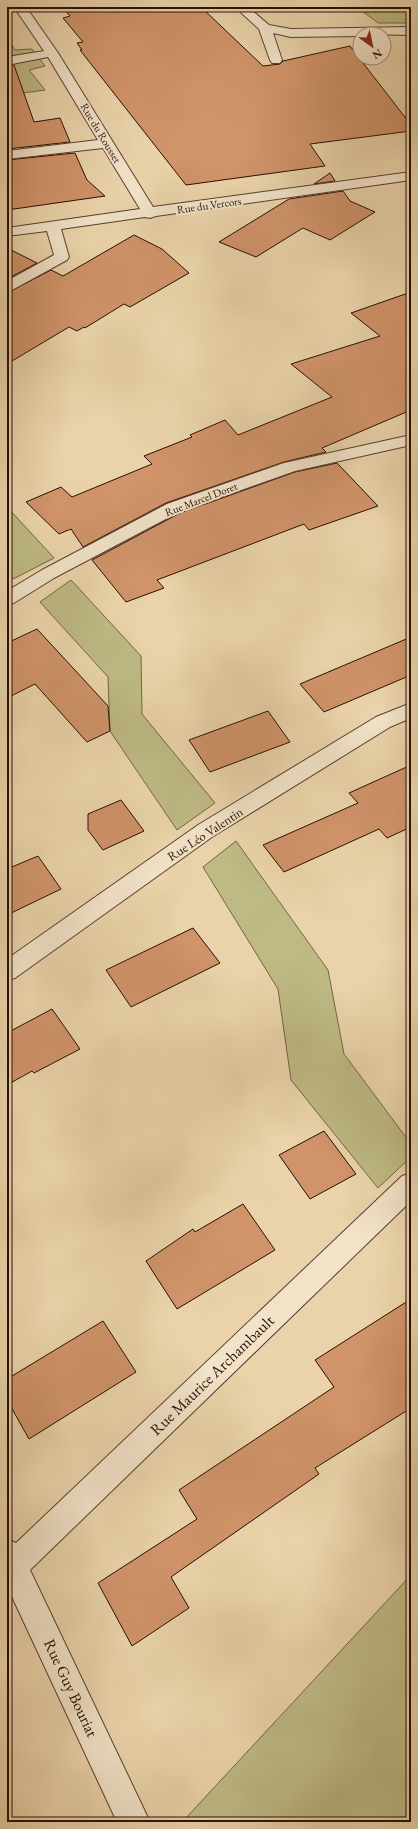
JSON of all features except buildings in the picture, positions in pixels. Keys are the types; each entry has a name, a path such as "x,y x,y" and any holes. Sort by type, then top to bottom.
{"street":[{"name":"Rue du Rousset","path":"20,7 52,52 150,214"},
{"path":"241,7 264,28 276,60"},
{"path":"264,28 290,33 411,31"},
{"path":"7,61 52,52"},
{"path":"7,155 108,143"},
{"name":"Rue du Vercors","path":"7,232 150,214 411,176"},
{"path":"7,287 62,257 53,226"},
{"name":"Rue Marcel Doret","path":"7,598 48,574 173,508 290,467 411,440"},
{"name":"Rue Léo Valentin","path":"7,971 205,831 383,722 411,710"},
{"name":"Rue Maurice Archambault","path":"10,1560 411,1184"},
{"name":"Rue Guy Bouriat","path":"10,1560 134,1822"}],"shaded area":[{"path":"357,7 411,7 411,23 378,23"},
{"path":"7,38 15,50 32,49 45,66 29,70 45,90 8,95 7,101"},
{"path":"7,507 54,558 13,579 7,573"},
{"path":"71,580 141,656 142,714 215,803 177,830 110,731 108,677 40,602"},
{"path":"236,841 328,970 344,1054 411,1144 411,1157 378,1188 291,1080 278,989 203,867"},
{"path":"411,1575 411,1822 186,1822 185,1819"}]}
